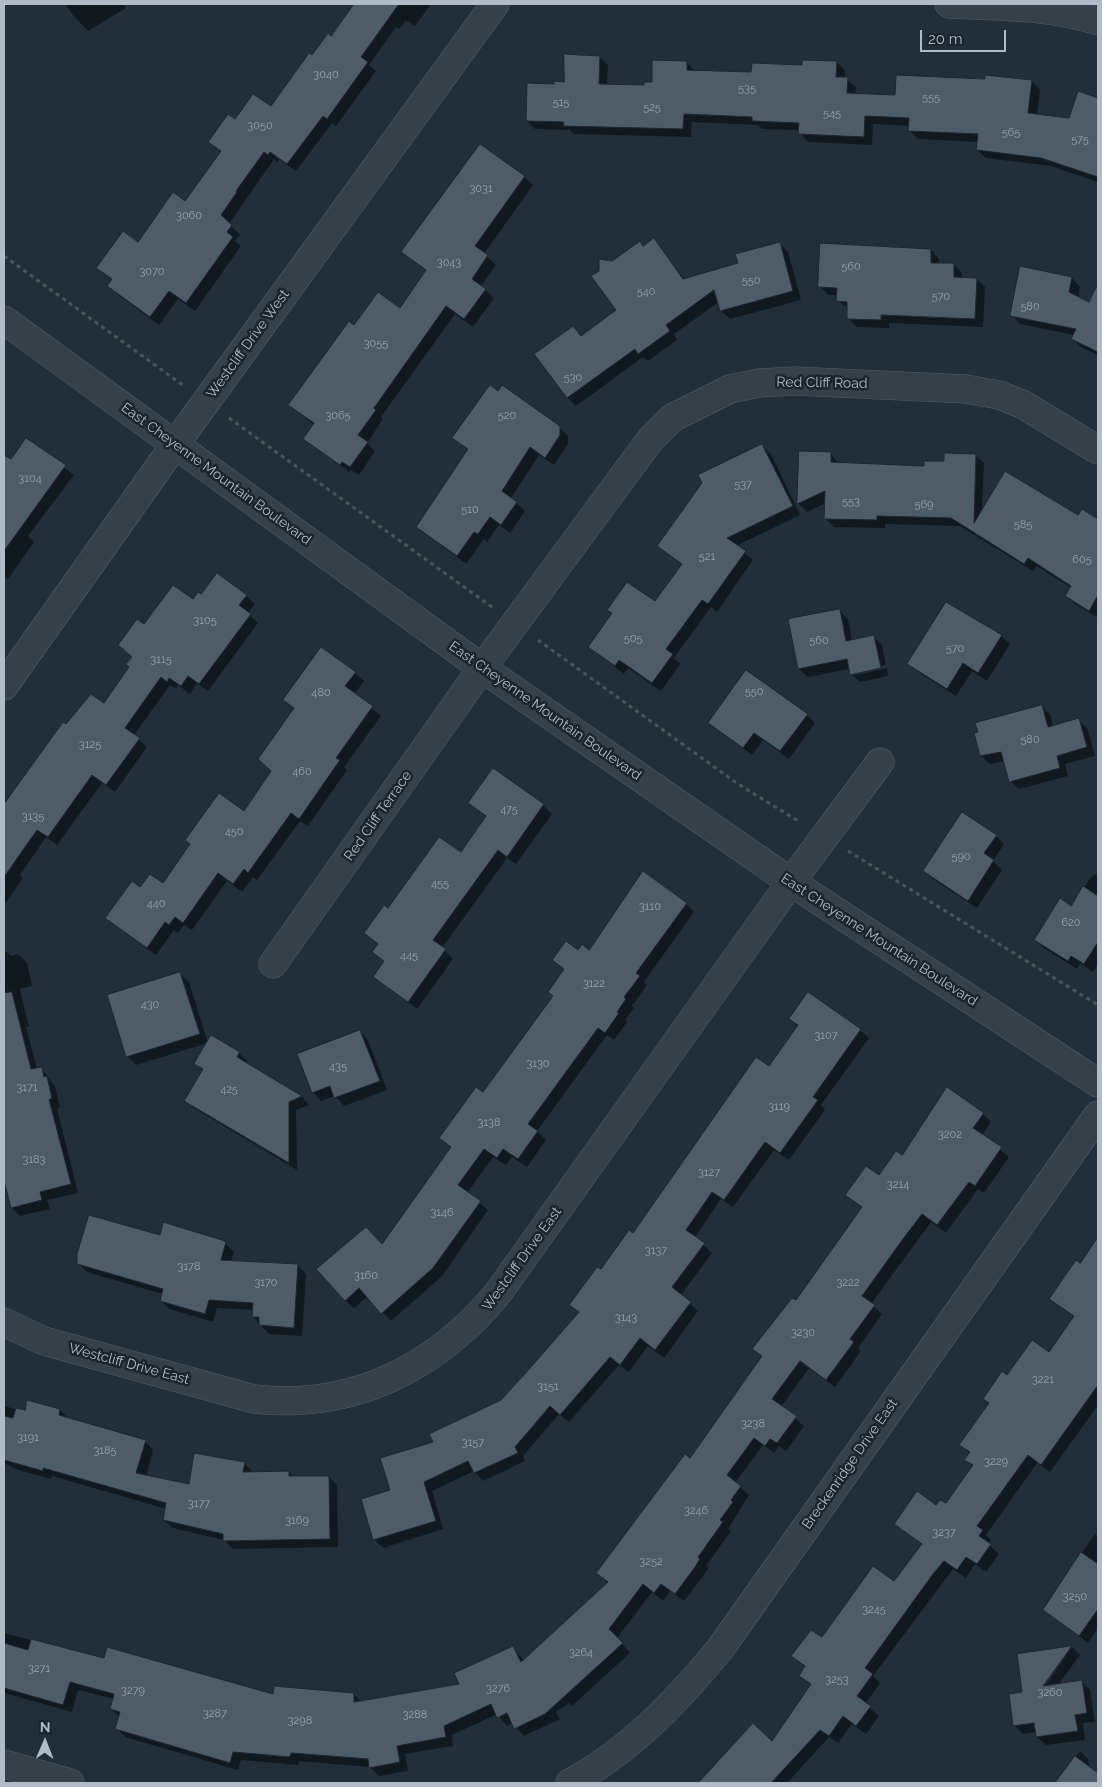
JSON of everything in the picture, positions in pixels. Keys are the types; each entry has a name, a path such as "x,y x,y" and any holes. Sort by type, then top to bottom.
{"street":[{"name":"Westcliff Drive West","path":"4,686 206,402 495,4"},
{"path":"950,4 1028,8 1076,14 1098,22"},
{"name":"East Cheyenne Mountain Boulevard","path":"4,320 482,668 791,882 1098,1083"},
{"name":"Red Cliff Road","path":"482,668 650,440 672,418 730,389 759,383 795,380 966,389 998,394 1024,405 1098,450"},
{"name":"Red Cliff Terrace","path":"273,964 482,668"},
{"name":"Westcliff Drive East","path":"4,1322 44,1341 254,1399 285,1402 312,1400 351,1393 420,1364 446,1346 476,1320 498,1294 791,882 880,762"},
{"name":"Breckenridge Drive East","path":"570,1783 597,1768 649,1728 678,1699 720,1649 1098,1114"},
{"path":"4,1764 70,1783"}],"path":[{"path":"4,256 738,784 1098,1005"}],"building":[{"path":"354,4 399,4 361,57 368,62 327,119 323,116 287,164 270,152 268,155 264,152 236,191 221,215 232,225 227,232 233,237 186,303 169,291 150,317 107,286 112,279 96,268 123,231 138,242 173,192 185,201 221,151 208,142 228,114 235,119 253,94 271,106 309,53 312,55 328,33 331,36"},
{"path":"564,54 600,56 599,84 644,85 644,82 652,82 652,60 687,61 687,70 751,72 752,63 802,65 802,60 837,61 836,77 848,77 847,93 895,95 896,75 985,79 985,75 1032,80 1028,113 1069,118 1078,91 1098,98 1098,177 1041,158 976,150 978,134 908,131 909,118 865,116 864,137 798,134 799,123 752,121 752,117 684,114 683,129 563,126 564,122 526,121 527,83 554,84 554,81 564,82"},
{"path":"480,144 525,176 475,246 488,255 472,279 486,289 464,319 446,306 374,408 376,410 358,435 368,442 350,467 342,462 340,465 303,439 314,423 288,405 349,321 354,325 378,292 400,308 426,270 401,252"},
{"path":"654,238 683,279 738,263 735,254 780,242 793,291 720,311 714,290 666,325 670,331 638,354 635,349 567,398 534,354 573,326 581,336 616,310 591,276 599,271 599,259 612,261 640,241 643,246"},
{"path":"820,243 931,249 931,263 954,263 954,277 977,278 975,319 881,315 881,320 847,319 847,302 836,301 837,288 818,287"},
{"path":"1020,266 1072,277 1069,292 1089,302 1098,283 1098,352 1071,339 1076,329 1010,316"},
{"path":"490,385 498,391 502,385 560,426 560,435 545,458 530,447 502,491 517,502 501,525 490,517 478,534 474,532 457,556 416,527 468,449 452,438"},
{"path":"26,438 66,465 4,551 4,455 11,459"},
{"path":"762,444 793,506 727,538 746,551 708,604 702,600 666,649 673,654 652,683 619,660 615,666 588,647 612,613 607,610 627,582 655,601 682,564 657,546 702,483 698,475"},
{"path":"799,451 831,452 831,462 924,466 924,461 944,461 944,453 976,454 974,523 1005,471 1078,515 1082,509 1098,519 1098,595 1089,611 1065,596 1071,586 1028,558 1024,564 951,518 877,516 877,520 824,519 825,491 797,504"},
{"path":"217,573 247,595 239,605 251,614 199,684 188,676 181,686 169,678 167,682 161,677 125,728 140,738 106,785 92,775 48,837 37,830 4,877 4,804 63,722 66,724 91,694 104,703 129,667 126,664 132,657 118,645 137,619 144,624 173,585 193,599 198,592 201,594"},
{"path":"946,602 1002,635 978,673 963,663 947,689 907,664"},
{"path":"840,609 846,641 874,635 881,668 850,675 847,659 798,669 788,619"},
{"path":"321,647 356,672 345,686 373,706 336,758 340,760 299,819 291,813 248,873 244,869 233,884 218,873 183,923 175,917 169,925 165,922 147,948 105,918 132,881 140,887 150,874 163,883 190,844 185,840 219,793 244,811 271,771 258,759 294,708 283,700"},
{"path":"746,670 808,714 780,751 754,733 743,748 708,723"},
{"path":"1042,705 1048,727 1079,718 1087,747 1057,756 1060,768 1009,782 1001,752 980,756 974,733 978,732 975,723"},
{"path":"493,768 544,804 507,857 498,850 433,940 446,949 408,1002 373,977 384,961 372,952 378,944 364,933 384,905 388,908 439,837 461,852 486,816 468,803"},
{"path":"962,812 997,835 984,853 994,860 968,901 923,871"},
{"path":"643,871 687,903 636,973 640,976 624,997 626,999 617,1012 619,1013 605,1033 598,1028 528,1124 538,1131 518,1159 503,1149 497,1158 484,1149 458,1185 481,1201 433,1268 381,1314 359,1288 345,1301 316,1269 366,1227 382,1244 451,1147 439,1138 476,1087 483,1092 553,996 548,992 564,969 552,960 566,941 578,950 582,944 589,950"},
{"path":"1083,886 1098,896 1098,942 1084,964 1071,956 1068,961 1034,940 1060,898 1071,906"},
{"path":"180,972 200,1034 126,1057 107,995"},
{"path":"12,992 31,1069 42,1067 44,1077 47,1076 52,1099 49,1099 71,1184 40,1192 42,1200 11,1208 4,1181 4,993"},
{"path":"808,992 861,1029 813,1097 818,1100 780,1153 765,1142 724,1200 712,1192 686,1230 705,1243 672,1287 691,1302 655,1350 640,1338 620,1365 610,1357 560,1415 550,1406 515,1447 518,1453 474,1473 468,1461 424,1482 436,1521 373,1540 361,1499 390,1490 380,1458 433,1442 429,1434 501,1400 579,1312 569,1305 597,1267 601,1269 629,1230 633,1233 756,1057 769,1066 798,1025 789,1019"},
{"path":"360,1030 380,1081 334,1098 330,1086 312,1093 297,1054"},
{"path":"211,1035 240,1052 237,1057 302,1096 289,1102 289,1163 184,1101 203,1069 194,1064"},
{"path":"947,1087 984,1113 973,1128 1002,1147 975,1186 969,1182 937,1225 922,1214 903,1239 862,1296 875,1305 850,1339 854,1342 826,1380 800,1361 772,1399 797,1416 777,1443 770,1439 765,1446 754,1438 727,1475 741,1486 731,1500 733,1502 720,1520 723,1522 698,1557 700,1559 695,1567 675,1594 661,1584 654,1593 643,1584 609,1629 623,1643 545,1714 514,1729 507,1713 497,1718 491,1704 444,1726 446,1737 397,1746 400,1762 369,1768 368,1759 291,1753 290,1757 233,1752 230,1763 115,1729 120,1712 110,1709 114,1694 70,1682 63,1705 4,1688 4,1643 28,1650 31,1639 104,1658 107,1647 273,1694 274,1686 354,1693 354,1702 459,1684 454,1673 513,1646 521,1662 608,1582 596,1573 685,1454 690,1458 762,1356 752,1349 792,1298 796,1300 862,1207 845,1195 866,1166 879,1175 896,1151 902,1155"},
{"path":"89,1215 160,1235 163,1222 222,1240 226,1242 221,1260 298,1264 294,1328 259,1325 259,1317 252,1317 253,1303 209,1300 205,1314 160,1301 163,1289 77,1264 77,1254"},
{"path":"1098,1237 1098,1385 1041,1465 1028,1455 977,1526 983,1530 979,1536 991,1544 977,1564 966,1557 957,1570 944,1561 933,1574 865,1668 873,1674 857,1696 871,1706 856,1726 843,1716 829,1736 820,1730 771,1783 698,1783 753,1723 772,1741 811,1684 799,1676 805,1666 791,1656 811,1630 822,1637 873,1566 894,1581 922,1544 894,1524 917,1491 936,1505 940,1500 946,1503 973,1465 964,1460 970,1452 959,1445 989,1403 983,1399 1002,1371 1007,1375 1032,1340 1049,1352 1074,1316 1049,1299 1076,1260 1080,1263"},
{"path":"27,1400 60,1409 59,1415 146,1440 136,1473 189,1484 194,1453 245,1462 243,1472 289,1471 289,1476 329,1476 330,1539 223,1541 223,1534 163,1520 166,1503 43,1468 43,1471 4,1460 4,1416 13,1418 16,1408 25,1410"},
{"path":"1081,1552 1098,1564 1098,1609 1079,1636 1043,1610"},
{"path":"1072,1646 1043,1686 1082,1680 1087,1713 1075,1715 1078,1731 1036,1737 1034,1723 1013,1726 1009,1694 1022,1692 1017,1654"},
{"path":"1075,1756 1098,1773 1098,1783 1055,1783"}]}
